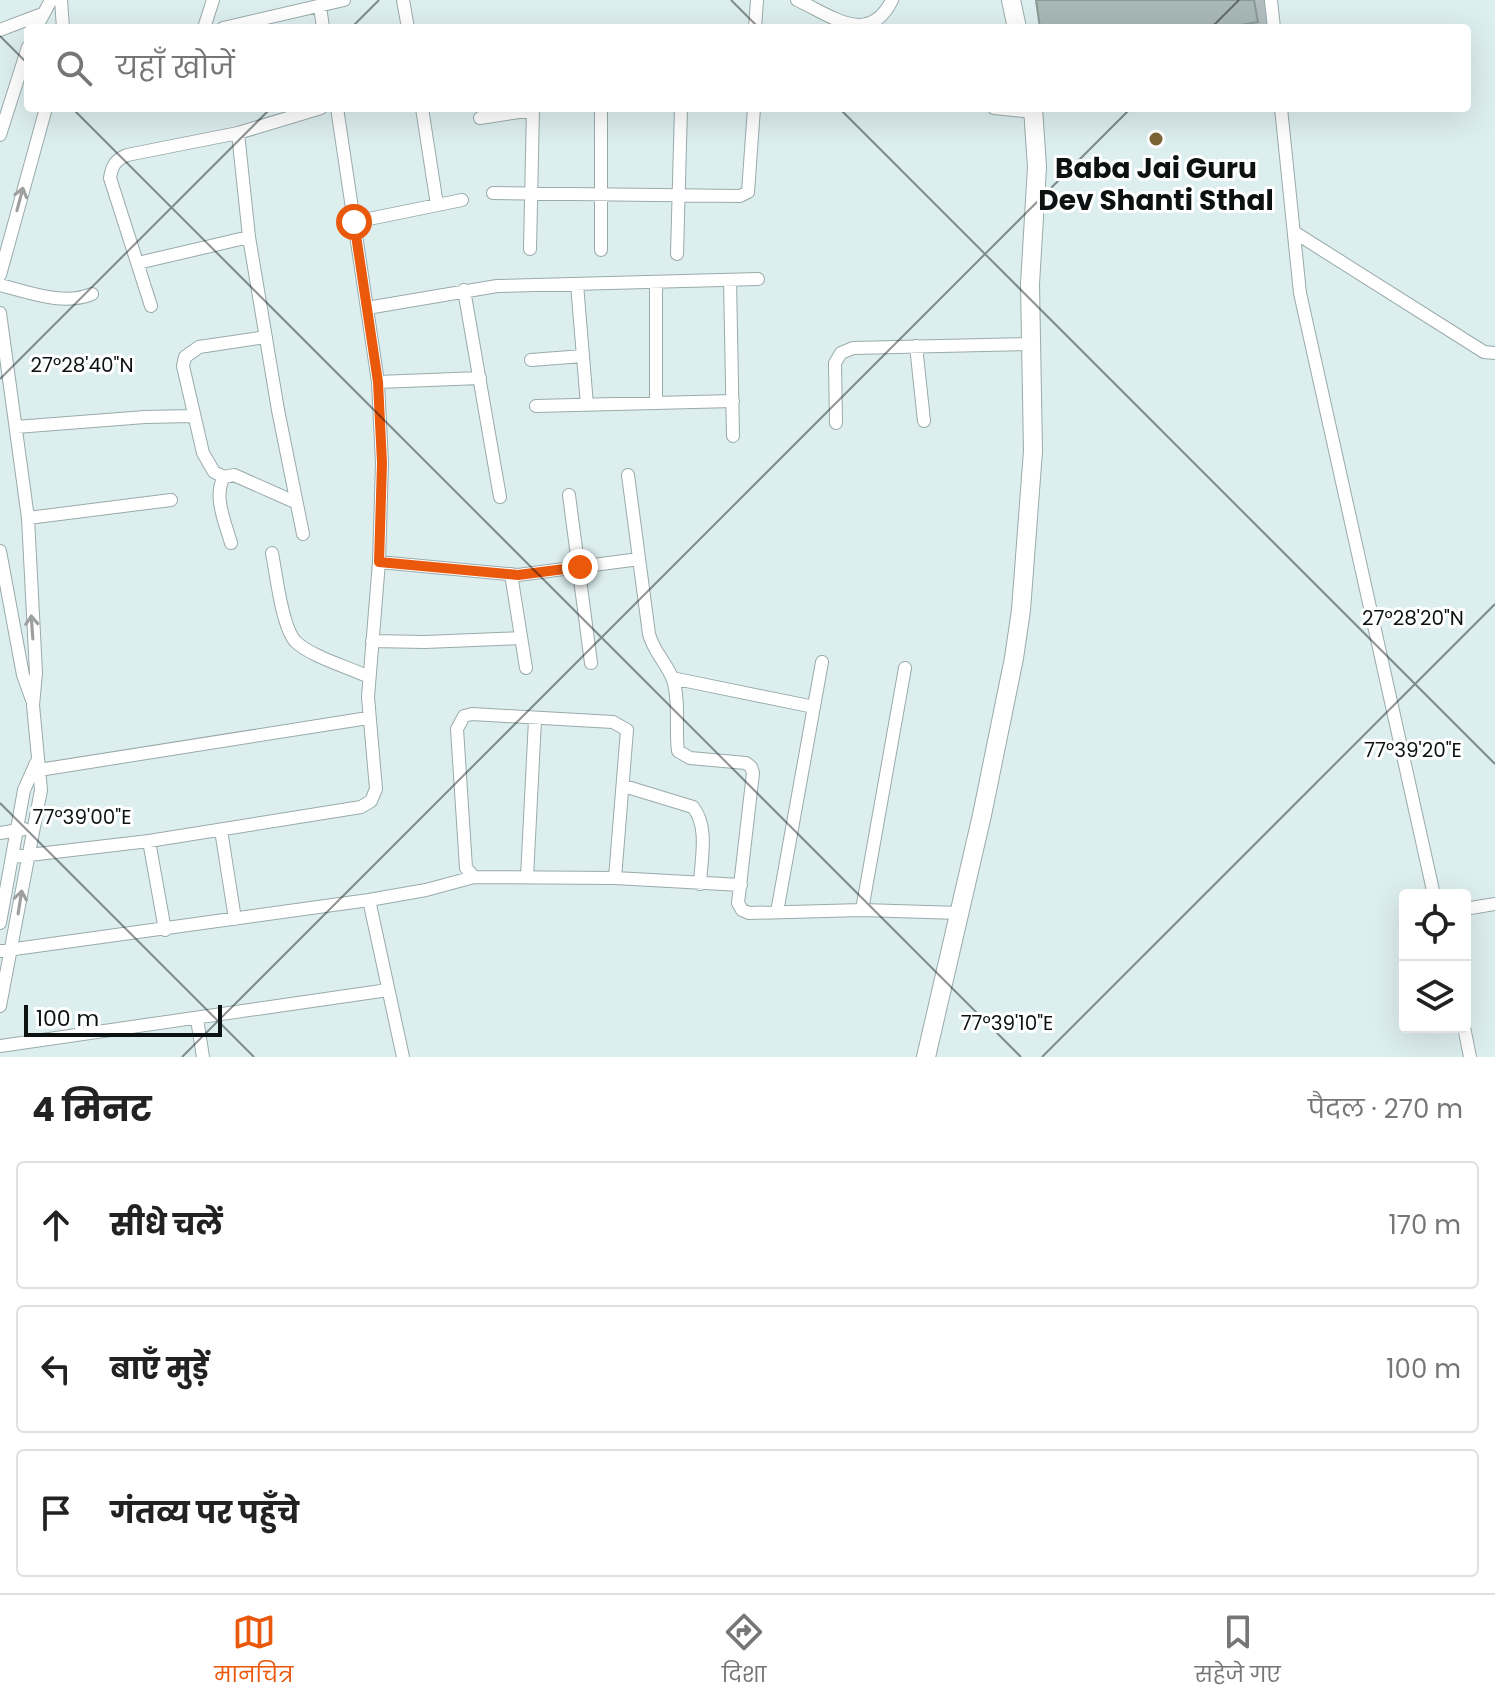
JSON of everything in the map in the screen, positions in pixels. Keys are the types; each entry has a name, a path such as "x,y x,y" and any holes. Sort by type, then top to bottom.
{"street":[{"path":"38,24 51,0"},
{"path":"61,0 63,24"},
{"path":"205,24 213,0"},
{"path":"241,24 344,0"},
{"path":"403,0 407,24"},
{"path":"755,24 757,0"},
{"path":"797,0 850,24"},
{"path":"870,24 887,11 892,0"},
{"path":"1011,0 1016,24"},
{"path":"1271,0 1274,24"},
{"path":"320,6 322,24"},
{"path":"0,30 42,14"},
{"path":"0,135 24,60"},
{"path":"0,275 45,112"},
{"path":"151,306 110,178 112,167 119,158 238,133 308,112"},
{"path":"12,857 221,830 361,807 371,801 376,789 376,774 368,718 369,677 379,562 382,463 378,382 338,112"},
{"path":"423,112 437,205"},
{"path":"480,118 515,112"},
{"path":"530,249 533,112"},
{"path":"601,112 601,250"},
{"path":"677,254 681,112"},
{"path":"493,193 740,196 748,192 754,112"},
{"path":"926,1057 985,801 1021,610 1033,451 1030,284 1037,167 1033,112"},
{"path":"1281,112 1300,293 1433,889"},
{"path":"238,133 249,237 303,534"},
{"path":"354,222 462,200"},
{"path":"1294,232 1484,352 1495,353"},
{"path":"138,263 249,237"},
{"path":"367,308 497,286 758,279"},
{"path":"730,280 733,436"},
{"path":"656,282 656,403"},
{"path":"577,284 587,405"},
{"path":"0,285 67,300 92,294"},
{"path":"464,290 500,497"},
{"path":"0,313 28,518 36,673 33,705 41,790 6,951 0,1006"},
{"path":"266,337 199,347 185,357 183,366 207,464 224,477 234,475 295,502"},
{"path":"836,423 835,363 841,353 853,348 1031,344"},
{"path":"916,346 924,421"},
{"path":"531,360 583,356"},
{"path":"378,382 480,378"},
{"path":"536,406 733,401"},
{"path":"16,427 193,416"},
{"path":"628,475 652,647 672,678 678,751 690,758 746,763 753,773 738,903 742,910 749,913 862,910 960,913"},
{"path":"224,477 219,486 220,500 231,543"},
{"path":"569,495 591,663"},
{"path":"28,518 171,500"},
{"path":"0,551 23,675 33,705"},
{"path":"272,553 288,627 294,641 369,677"},
{"path":"379,562 511,574 639,559"},
{"path":"511,574 526,668"},
{"path":"372,641 521,638"},
{"path":"777,912 822,662"},
{"path":"862,910 905,668"},
{"path":"672,678 814,707"},
{"path":"474,877 466,868 457,729 464,716 472,714 535,720 613,722 627,730 615,878"},
{"path":"38,765 368,718"},
{"path":"527,877 535,720"},
{"path":"0,923 24,790 38,765"},
{"path":"624,786 693,807 700,815 703,826 700,884"},
{"path":"0,833 34,828"},
{"path":"221,830 235,919"},
{"path":"149,841 165,930"},
{"path":"6,951 369,900 426,890 474,877 615,878 741,885"},
{"path":"369,900 403,1057"},
{"path":"1471,908 1495,904"},
{"path":"0,1046 388,990"},
{"path":"197,1019 203,1057"},
{"path":"1465,1033 1470,1057"}],"building":[{"path":"1036,0 1254,0 1258,22 1247,24 1039,24"}],"place":[{"name":"Baba Jai Guru Dev Shanti Sthal","path":"1156,139"}],"route":[{"path":"354,222 378,382 382,463 379,562 518,575 580,567"}]}
